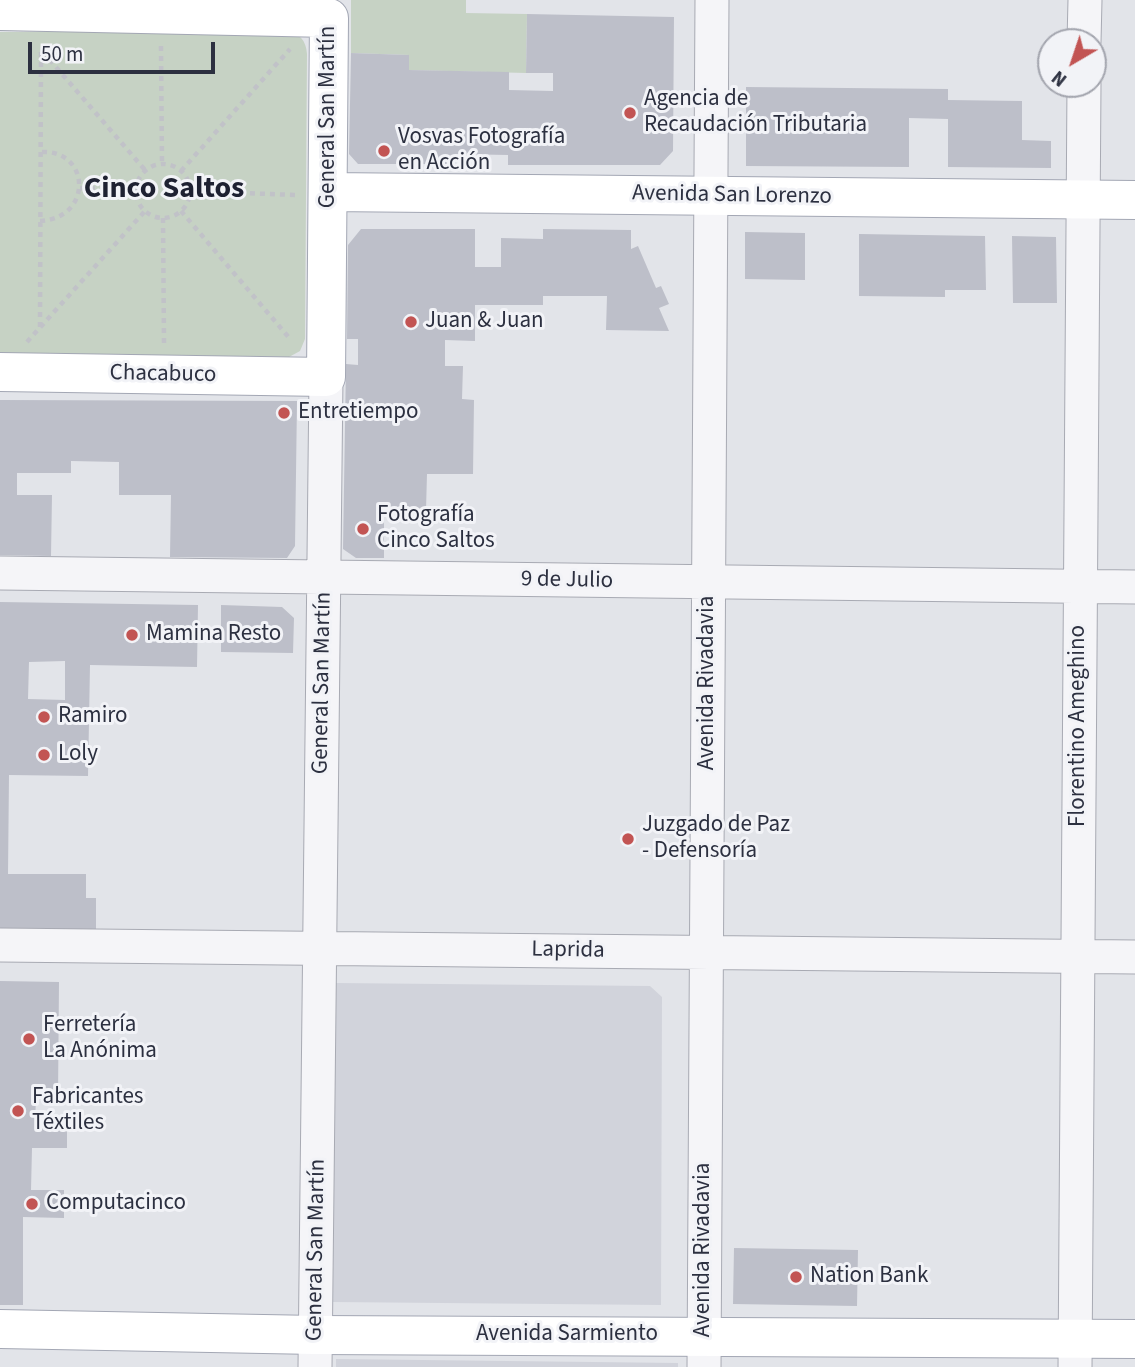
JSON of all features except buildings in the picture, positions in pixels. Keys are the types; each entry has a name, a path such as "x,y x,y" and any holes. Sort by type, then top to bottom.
{"main road":[{"path":"0,11 329,9"},
{"name":"General San Martín","path":"326,377 306,190 329,9"},
{"name":"Avenida San Lorenzo","path":"306,190 1135,200"},
{"name":"Chacabuco","path":"0,372 326,377"},
{"name":"Avenida Sarmiento","path":"0,1329 316,1351 1075,1352 1135,1339"}],"street":[{"name":"Avenida Rivadavia","path":"704,1351 712,0"},
{"path":"1084,28 1085,0"},
{"name":"Florentino Ameghino","path":"1075,1352 1084,98"},
{"name":"General San Martín","path":"316,1351 326,377"},
{"name":"9 de Julio","path":"0,573 1135,587"},
{"name":"Laprida","path":"0,945 1135,957"}],"path":[{"path":"35,42 145,170"},
{"path":"162,164 160,43 174,43"},
{"path":"181,171 290,49"},
{"path":"40,327 41,50"},
{"path":"40,221 60,218 68,212 75,205 80,188 78,176 67,159 58,154 41,152"},
{"path":"162,164 170,164 181,171 190,191 180,211 163,218 145,211 137,199 136,190 145,170 162,164"},
{"path":"80,188 136,190"},
{"path":"190,191 306,190"},
{"path":"295,208 306,190"},
{"path":"27,342 145,211"},
{"path":"180,211 291,340 294,335"},
{"path":"163,218 164,343"}],"shaded area":[{"path":"335,983 650,986 662,997 661,1305 333,1302"},
{"path":"336,1359 678,1363 678,1367 336,1367"}],"green space":[{"path":"351,0 466,0 466,13 527,14 526,73 409,70 409,55 351,53"},
{"path":"286,30 301,38 307,54 305,339 300,351 289,357 0,353 0,32"}],"place":[{"name":"Agencia de Recaudación Tributaria","path":"630,113"},
{"name":"Vosvas Fotografía en Acción","path":"384,151"},
{"name":"Juan & Juan","path":"411,322"},
{"name":"Entretiempo","path":"284,413"},
{"name":"Fotografía Cinco Saltos","path":"363,529"},
{"name":"Mamina Resto","path":"132,635"},
{"name":"Ramiro","path":"44,717"},
{"name":"Loly","path":"44,755"},
{"name":"Juzgado de Paz - Defensoría","path":"628,839"},
{"name":"Ferretería La Anónima","path":"29,1039"},
{"name":"Fabricantes Téxtiles","path":"18,1111"},
{"name":"Computacinco","path":"32,1204"},
{"name":"Nation Bank","path":"796,1277"}],"district":[{"name":"Cinco Saltos","path":"164,190"}]}
